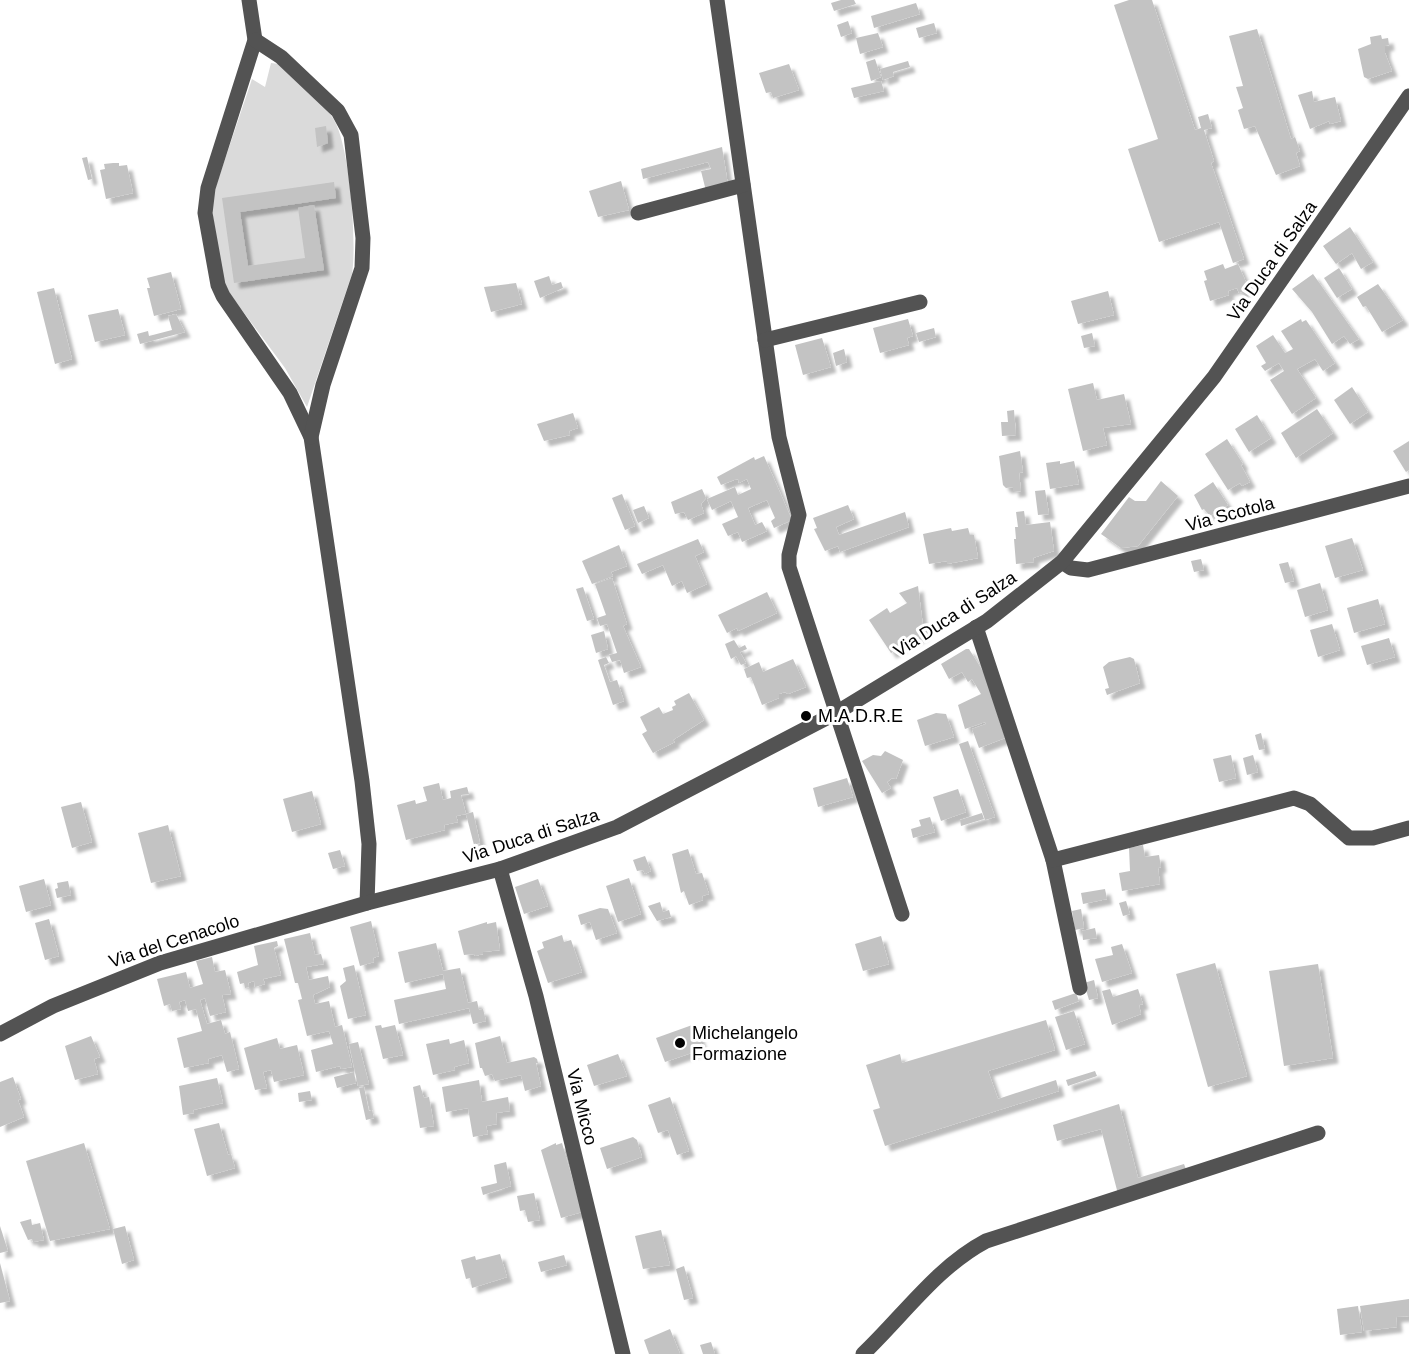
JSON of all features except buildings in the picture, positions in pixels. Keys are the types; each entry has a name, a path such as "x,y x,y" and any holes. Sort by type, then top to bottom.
{"street":[{"path":"249,0 255,40 208,188 205,213 208,241 223,297 290,393 311,437 362,781 369,844 367,903"},
{"path":"717,0 779,437 799,515 789,555 789,567 902,914"},
{"path":"255,40 281,57 338,111 351,135 363,238 362,268 323,385 311,437"},
{"name":"Via Duca di Salza","path":"367,903 500,869 617,827 836,713 1010,604 1062,562 1214,377 1409,96"},
{"path":"638,213 743,185"},
{"path":"765,340 920,302"},
{"name":"Via Scotola","path":"1062,562 1071,568 1088,570 1409,486"},
{"path":"976,627 1053,860 1080,988"},
{"path":"1053,860 1294,798 1310,804 1349,838 1373,838 1409,828"},
{"name":"Via Micco","path":"500,869 536,996 623,1354"},
{"name":"Via del Cenacolo","path":"0,1034 53,1006 160,963 367,903"},
{"path":"863,1354 947,1267 966,1252 986,1241 1318,1133"}],"shaded area":[{"path":"271,63 279,64 301,83 334,120 340,133 351,196 354,241 352,274 307,407 285,368 230,294 223,279 212,211 214,192 252,79 265,87"}],"place":[{"name":"M.A.D.R.E","path":"806,716"},
{"name":"Michelangelo Formazione","path":"680,1043"}]}
